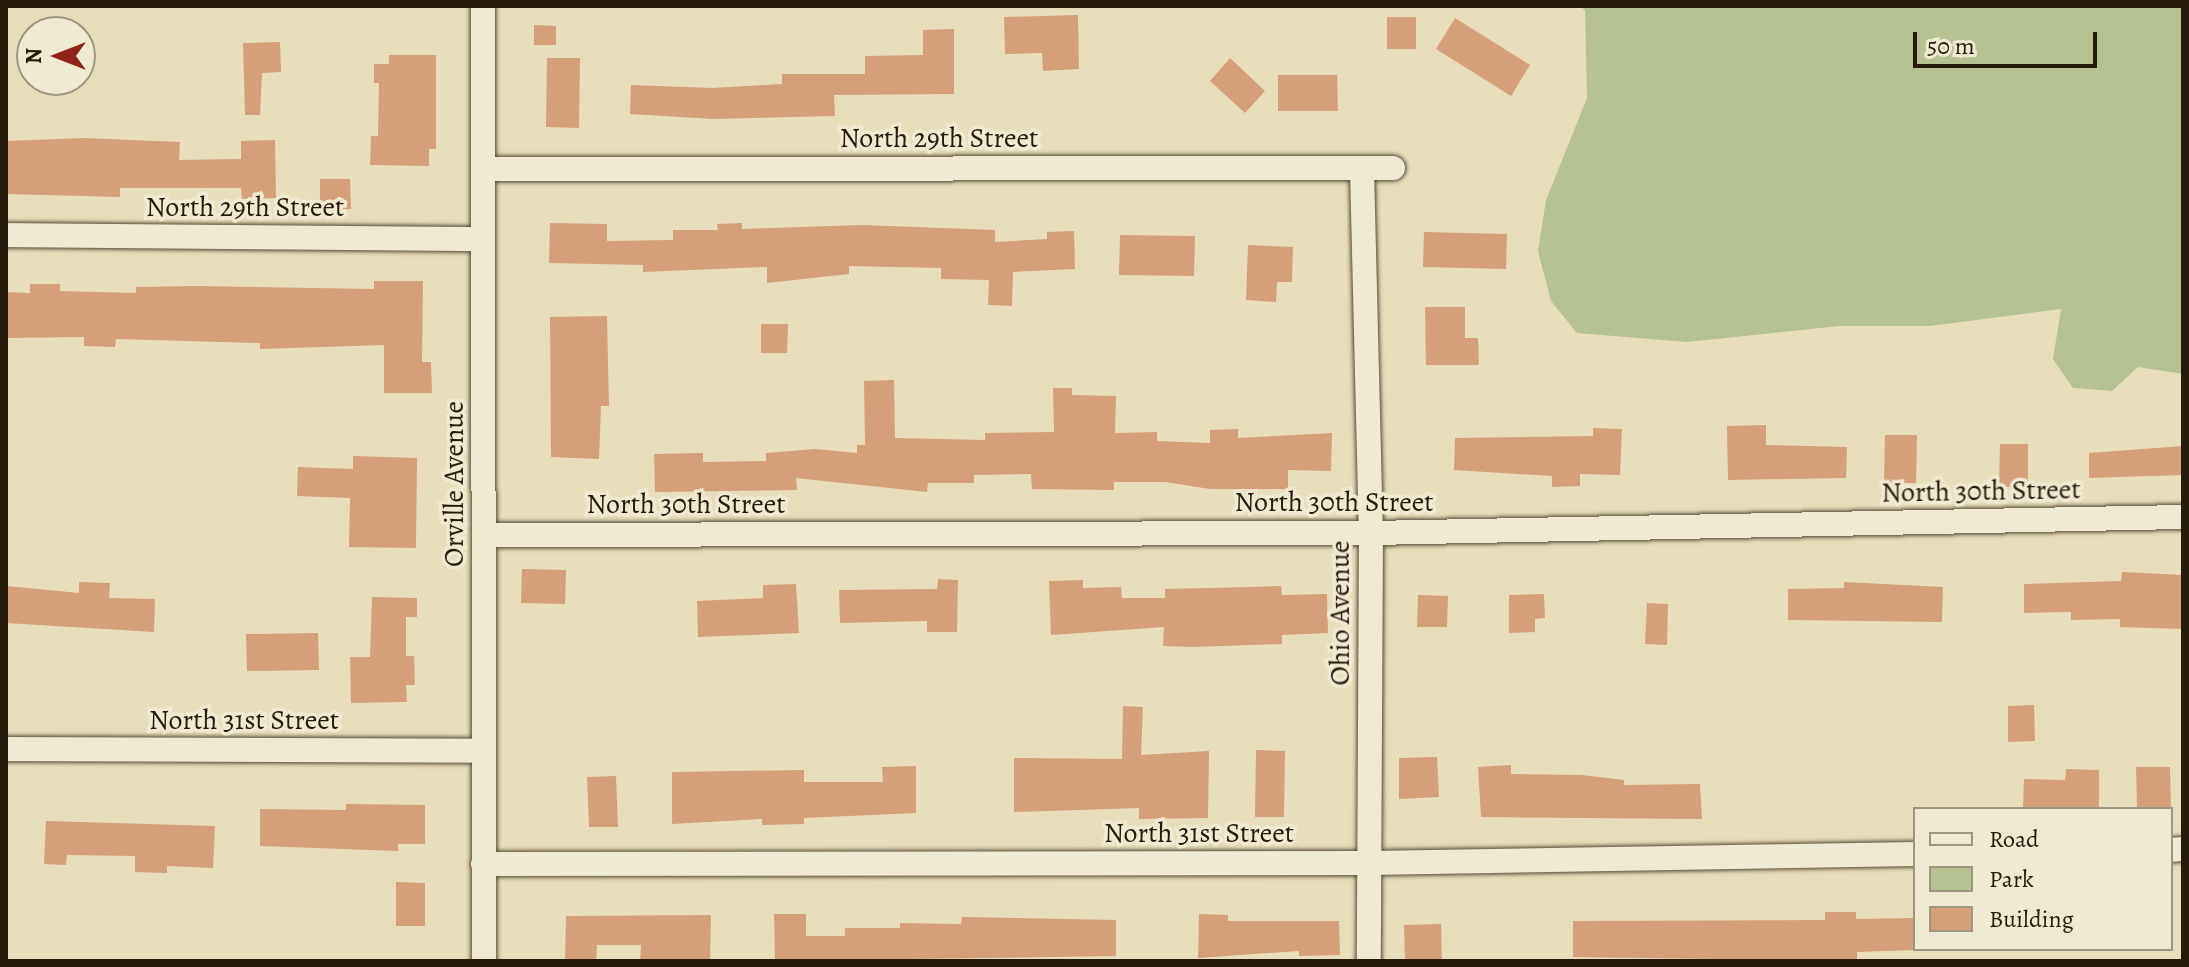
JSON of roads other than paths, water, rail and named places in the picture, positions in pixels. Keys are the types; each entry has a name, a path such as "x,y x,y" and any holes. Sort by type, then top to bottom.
{"street":[{"name":"Orville Avenue","path":"483,6 484,961"},
{"name":"North 29th Street","path":"484,169 1393,168"},
{"name":"Ohio Avenue","path":"1362,169 1371,533 1369,961"},
{"name":"North 29th Street","path":"6,235 483,239"},
{"name":"North 30th Street","path":"485,535 1371,533 2183,517"},
{"name":"North 31st Street","path":"6,749 483,751"},
{"name":"North 31st Street","path":"483,864 1369,863 1913,854"}]}
